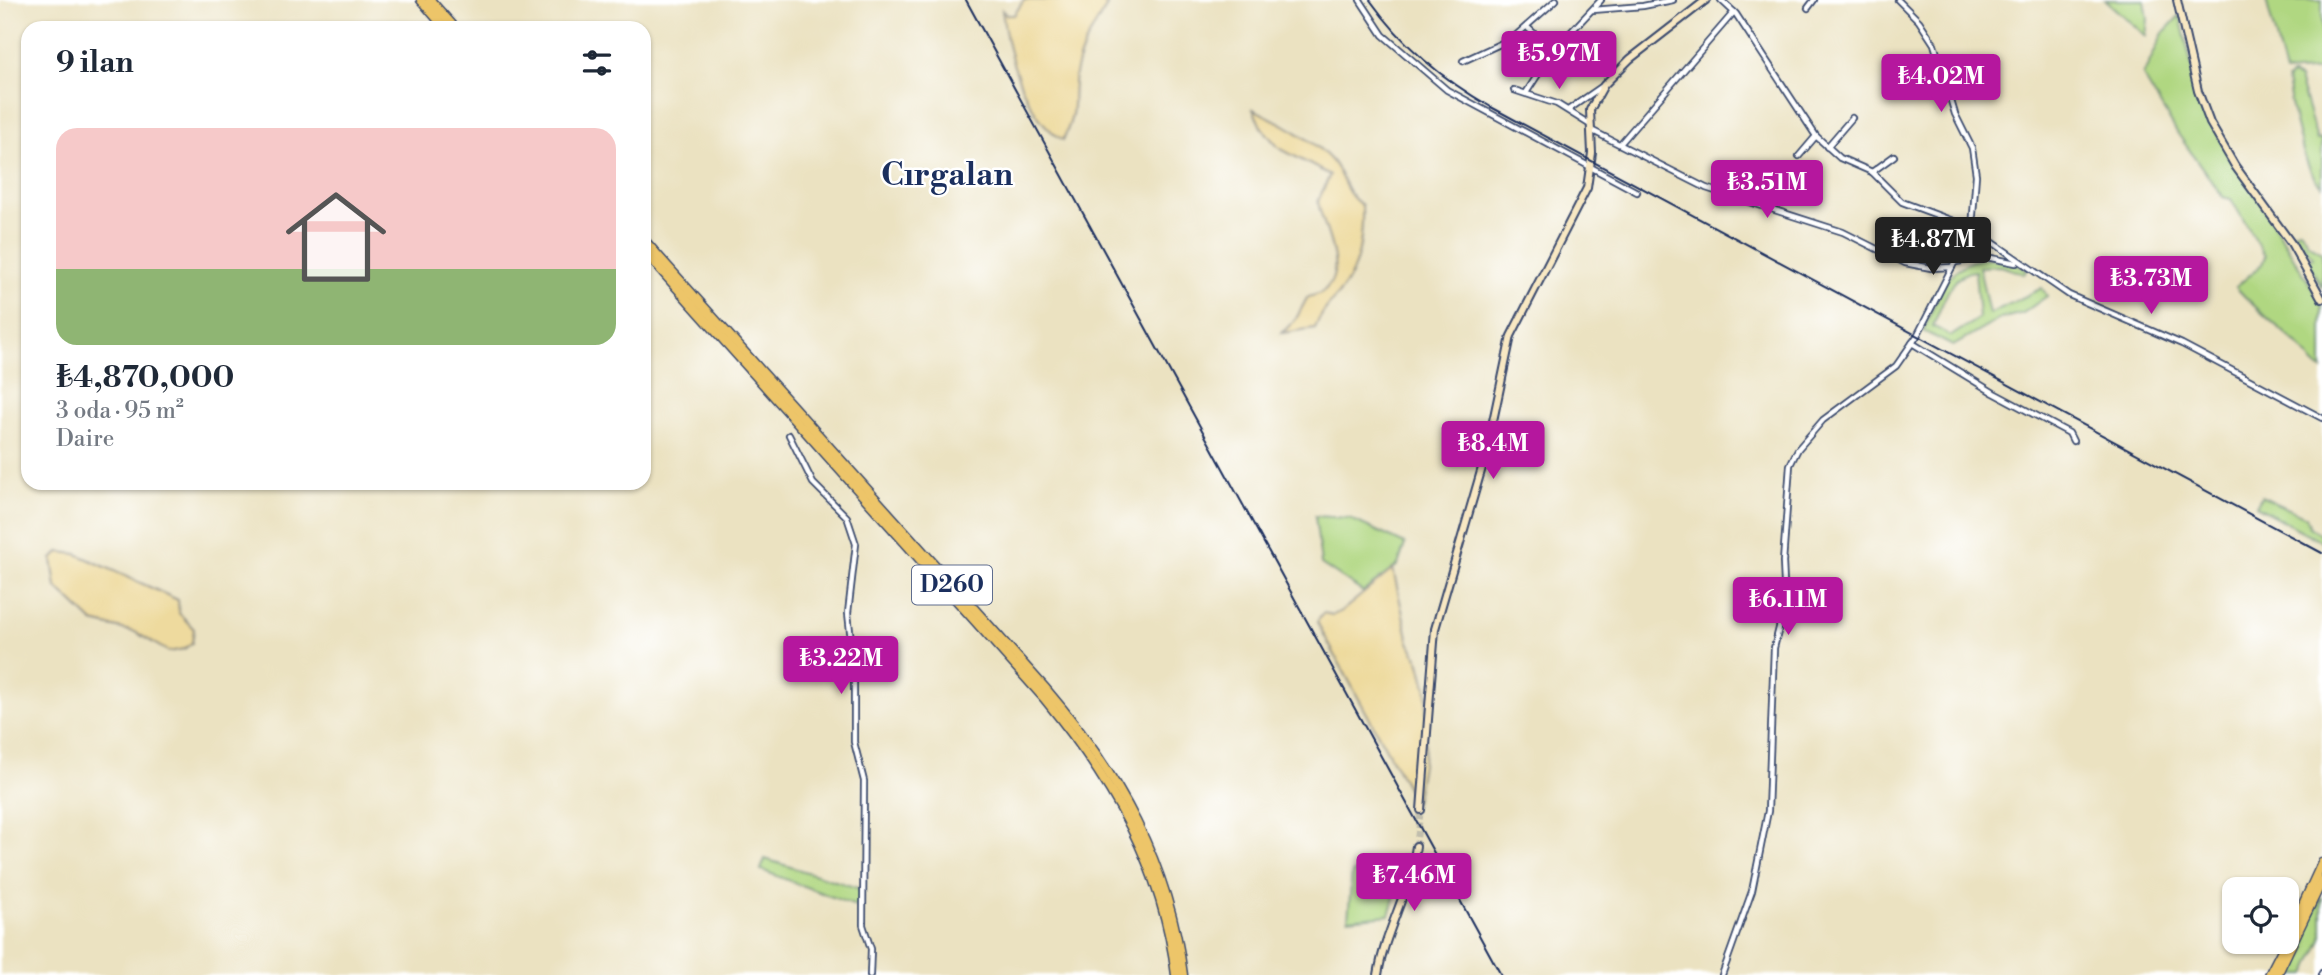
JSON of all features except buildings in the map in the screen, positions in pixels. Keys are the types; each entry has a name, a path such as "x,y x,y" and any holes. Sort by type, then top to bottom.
{"highway":[{"path":"421,0 440,21"},
{"path":"430,0 449,21"},
{"name":"D260","path":"651,248 1045,688 1094,749 1125,796 1154,855 1168,900 1183,975"},
{"name":"D260","path":"651,259 1044,698 1088,752 1124,810 1149,862 1166,917 1176,975"},
{"path":"2299,914 2322,863"},
{"path":"2277,975 2322,881"},
{"path":"2269,975 2280,954"}],"street":[{"path":"1360,0 1383,35 1438,84 1590,164 1637,192"},
{"path":"1463,61 1513,38 1556,0"},
{"path":"1525,93 1553,51 1601,0"},
{"path":"1592,10 1643,6 1673,0"},
{"path":"1568,110 1604,85 1630,59 1706,0"},
{"path":"1721,0 1734,12 1816,136 1840,158 1871,173 1902,202 1972,228 2020,264 2069,295 2182,344 2322,418"},
{"path":"1808,8 1814,0"},
{"path":"1722,975 1752,891 1768,811 1774,643 1785,604 1783,562 1788,470 1798,449 1823,420 1889,372 1912,343 1972,228 1976,175 1972,148 1952,108 1934,44 1919,21 1898,0"},
{"path":"2177,0 2195,82 2210,123 2235,166 2291,243 2322,299"},
{"path":"1620,144 1734,12"},
{"path":"1528,27 1553,51"},
{"path":"1421,810 1433,636 1486,454 1504,361 1519,317 1587,188 1591,106 1604,85"},
{"path":"1514,90 1568,110 1589,127 1706,188 1843,232 1905,263 1924,267 1954,265 1986,257 2020,264"},
{"path":"1827,147 1852,118"},
{"path":"1799,156 1816,136"},
{"path":"1871,173 1894,156"},
{"path":"1912,343 2070,434 2073,441"},
{"path":"789,435 813,483 847,517 856,544 848,614 854,656 854,742 864,781 863,925 871,949 870,975"},
{"path":"1378,975 1386,944 1406,892 1416,846"}],"green space":[{"path":"2105,0 2145,0 2148,19 2146,36"},
{"path":"2266,0 2322,0 2322,70 2285,73"},
{"path":"2180,15 2200,103 2322,304 2322,370 2236,287 2262,264 2265,256 2231,199 2223,197 2178,134 2143,76 2163,33"},
{"path":"2292,76 2299,79 2317,140 2322,139 2322,186 2309,167 2299,137 2287,80"},
{"path":"2300,229 2308,243 2322,252 2322,288 2308,261 2313,257 2293,233"},
{"path":"1983,258 2014,263 2027,269 2024,274 2001,266 1979,267 1989,314 2042,288 2047,296 2023,313 2000,319 1953,346 1923,331 1944,284 1959,268","holes":["1975,271 1979,318 1951,336 1933,326 1953,284 1959,277"]},
{"path":"2261,496 2306,517 2310,528 2322,535 2322,542 2256,506"},
{"path":"1315,516 1349,518 1405,544 1398,565 1363,592 1321,564"},
{"path":"1406,855 1389,915 1348,919 1352,873"},
{"path":"765,859 861,889 861,908 761,870"},
{"path":"2322,897 2322,939 2306,975 2284,975 2294,954 2299,954 2299,944"}],"sand":[{"path":"1024,0 1100,0 1107,6 1078,62 1072,116 1063,140 1038,116 1013,64 1002,10 1007,15 1014,15"},
{"path":"1253,109 1295,131 1323,152 1335,166 1351,195 1362,205 1361,239 1356,261 1341,291 1323,312 1315,328 1282,333 1296,319 1307,298 1322,292 1330,283 1334,272 1332,248 1318,201 1330,175 1279,148 1261,127"},
{"path":"59,552 77,554 178,600 179,613 194,629 192,643 184,649 169,652 135,632 93,622 56,587 52,559"},
{"path":"1393,569 1409,642 1420,663 1427,691 1425,749 1415,802 1317,622 1323,613 1333,615 1342,611"}],"tunnel":[{"path":"1416,846 1421,810"}],"railway":[{"path":"966,0 1501,975"},
{"path":"1370,0 1424,60 1491,107 2322,553"}],"district":[{"name":"Cırgalan","path":"947,175"}]}
